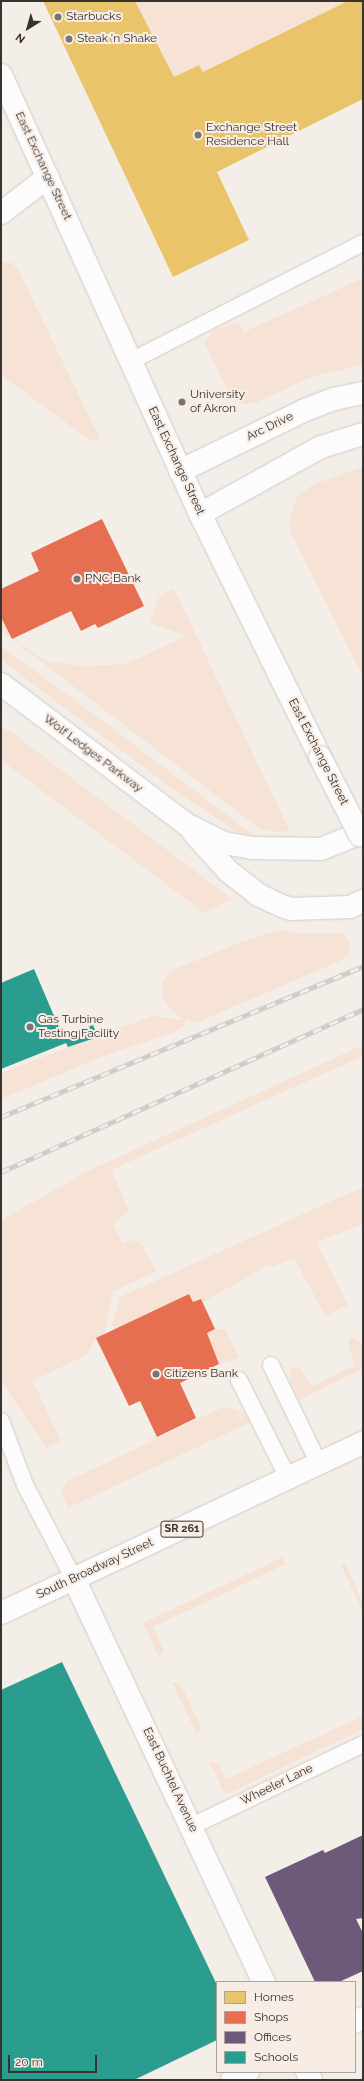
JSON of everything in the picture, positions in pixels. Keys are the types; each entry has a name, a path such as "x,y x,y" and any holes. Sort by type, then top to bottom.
{"main road":[{"name":"East Exchange Street","path":"1,75 200,514 363,842"},
{"path":"1,213 48,177"},
{"name":"Arc Drive","path":"180,471 304,410 334,399 363,393"},
{"path":"200,514 321,447 363,434"},
{"name":"Wolf Ledges Parkway","path":"1,684 186,824 228,870 258,895 291,909 350,907 363,901"},
{"name":"Wolf Ledges Parkway","path":"186,824 224,843 253,848 321,849 363,832"},
{"name":"South Broadway Street","path":"1,1613 363,1443"},
{"name":"East Buchtel Avenue","path":"74,1579 192,1826 264,1981"},
{"path":"232,2080 246,2073"}],"lane":[{"path":"131,361 363,243"},
{"path":"271,1365 319,1464"},
{"path":"240,1380 288,1478"},
{"path":"1,1421 25,1485 74,1579"},
{"name":"Wheeler Lane","path":"192,1826 363,1744"}],"shaded area":[{"path":"135,1 348,1 203,72 199,65 174,77"},
{"path":"1,261 12,263 18,269 100,439 91,441 1,375"},
{"path":"363,278 363,365 314,376 255,403 242,404 232,398 204,342 213,331 238,322 244,332"},
{"path":"363,467 363,678 292,536 289,523 298,495 314,484"},
{"path":"174,589 290,831 275,832 260,829 1,631 1,617 12,639 49,662 87,666 126,664 186,636 150,623 159,597"},
{"path":"1,646 256,837 237,832 168,786 1,660"},
{"path":"1,727 11,732 232,899 204,913 1,760"},
{"path":"280,930 304,934 340,933 346,937 351,948 348,955 342,960 196,1023 186,1020 184,1026 175,1032 104,1056 1,1099 1,1073 152,1016 184,1020 168,1007 162,995 163,983 170,971 241,942"},
{"path":"363,1045 363,1056 111,1170 129,1211 113,1224 123,1243 134,1240 141,1243 156,1271 113,1292 104,1335 96,1338 86,1355 33,1381 61,1441 46,1448 1,1380 1,1220 90,1170"},
{"path":"363,1187 363,1224 317,1242 348,1305 325,1316 294,1258 272,1267 270,1264 202,1303 201,1299 114,1330 112,1324 120,1297"},
{"path":"215,1329 225,1329 239,1358 219,1364 207,1333"},
{"path":"350,1338 357,1339 363,1348 363,1369 299,1400 291,1381 290,1373 294,1366 299,1367 312,1386 355,1365 348,1343"},
{"path":"221,1408 234,1409 245,1414 251,1422 68,1508 61,1492 68,1481"},
{"path":"283,1557 286,1564 153,1627 164,1651 159,1657 143,1623"},
{"path":"345,1563 363,1602 363,1612 341,1566"},
{"path":"176,1682 182,1686 201,1727 197,1735 172,1683"},
{"path":"363,1716 363,1729 225,1795 209,1761 218,1763 226,1779"}],"building: Homes":[{"name":"Exchange Street Residence Hall","path":"43,1 135,1 174,77 199,65 203,72 348,1 363,1 363,99 217,172 249,240 173,277"}],"building: Shops":[{"name":"PNC Bank","path":"102,519 144,606 98,628 95,624 81,631 71,611 12,639 1,617 1,589 39,571 31,553"},
{"name":"Citizens Bank","path":"189,1294 193,1302 201,1299 215,1329 207,1333 219,1364 180,1383 196,1418 157,1437 140,1401 129,1406 96,1338"}],"building: Offices":[{"path":"363,1835 363,1918 356,1919 363,1933 363,1971 341,1981 315,1981 265,1877 323,1850 325,1853"}],"building: Schools":[{"name":"Gas Turbine Testing Facility","path":"34,969 63,1037 93,1025 98,1037 68,1047 66,1043 1,1069 1,983"},
{"path":"62,1662 216,1983 216,2040 134,2080 1,2080 1,1690"}],"railway":[{"path":"1,1117 363,966"},
{"path":"1,1172 363,1009"}],"place":[{"name":"Starbucks","path":"58,17"},
{"name":"Steak 'n Shake","path":"69,39"},
{"name":"Exchange Street Residence Hall","path":"198,135"},
{"name":"University of Akron","path":"182,402"},
{"name":"PNC Bank","path":"77,579"},
{"name":"Gas Turbine Testing Facility","path":"30,1027"},
{"name":"Citizens Bank","path":"156,1374"}]}
